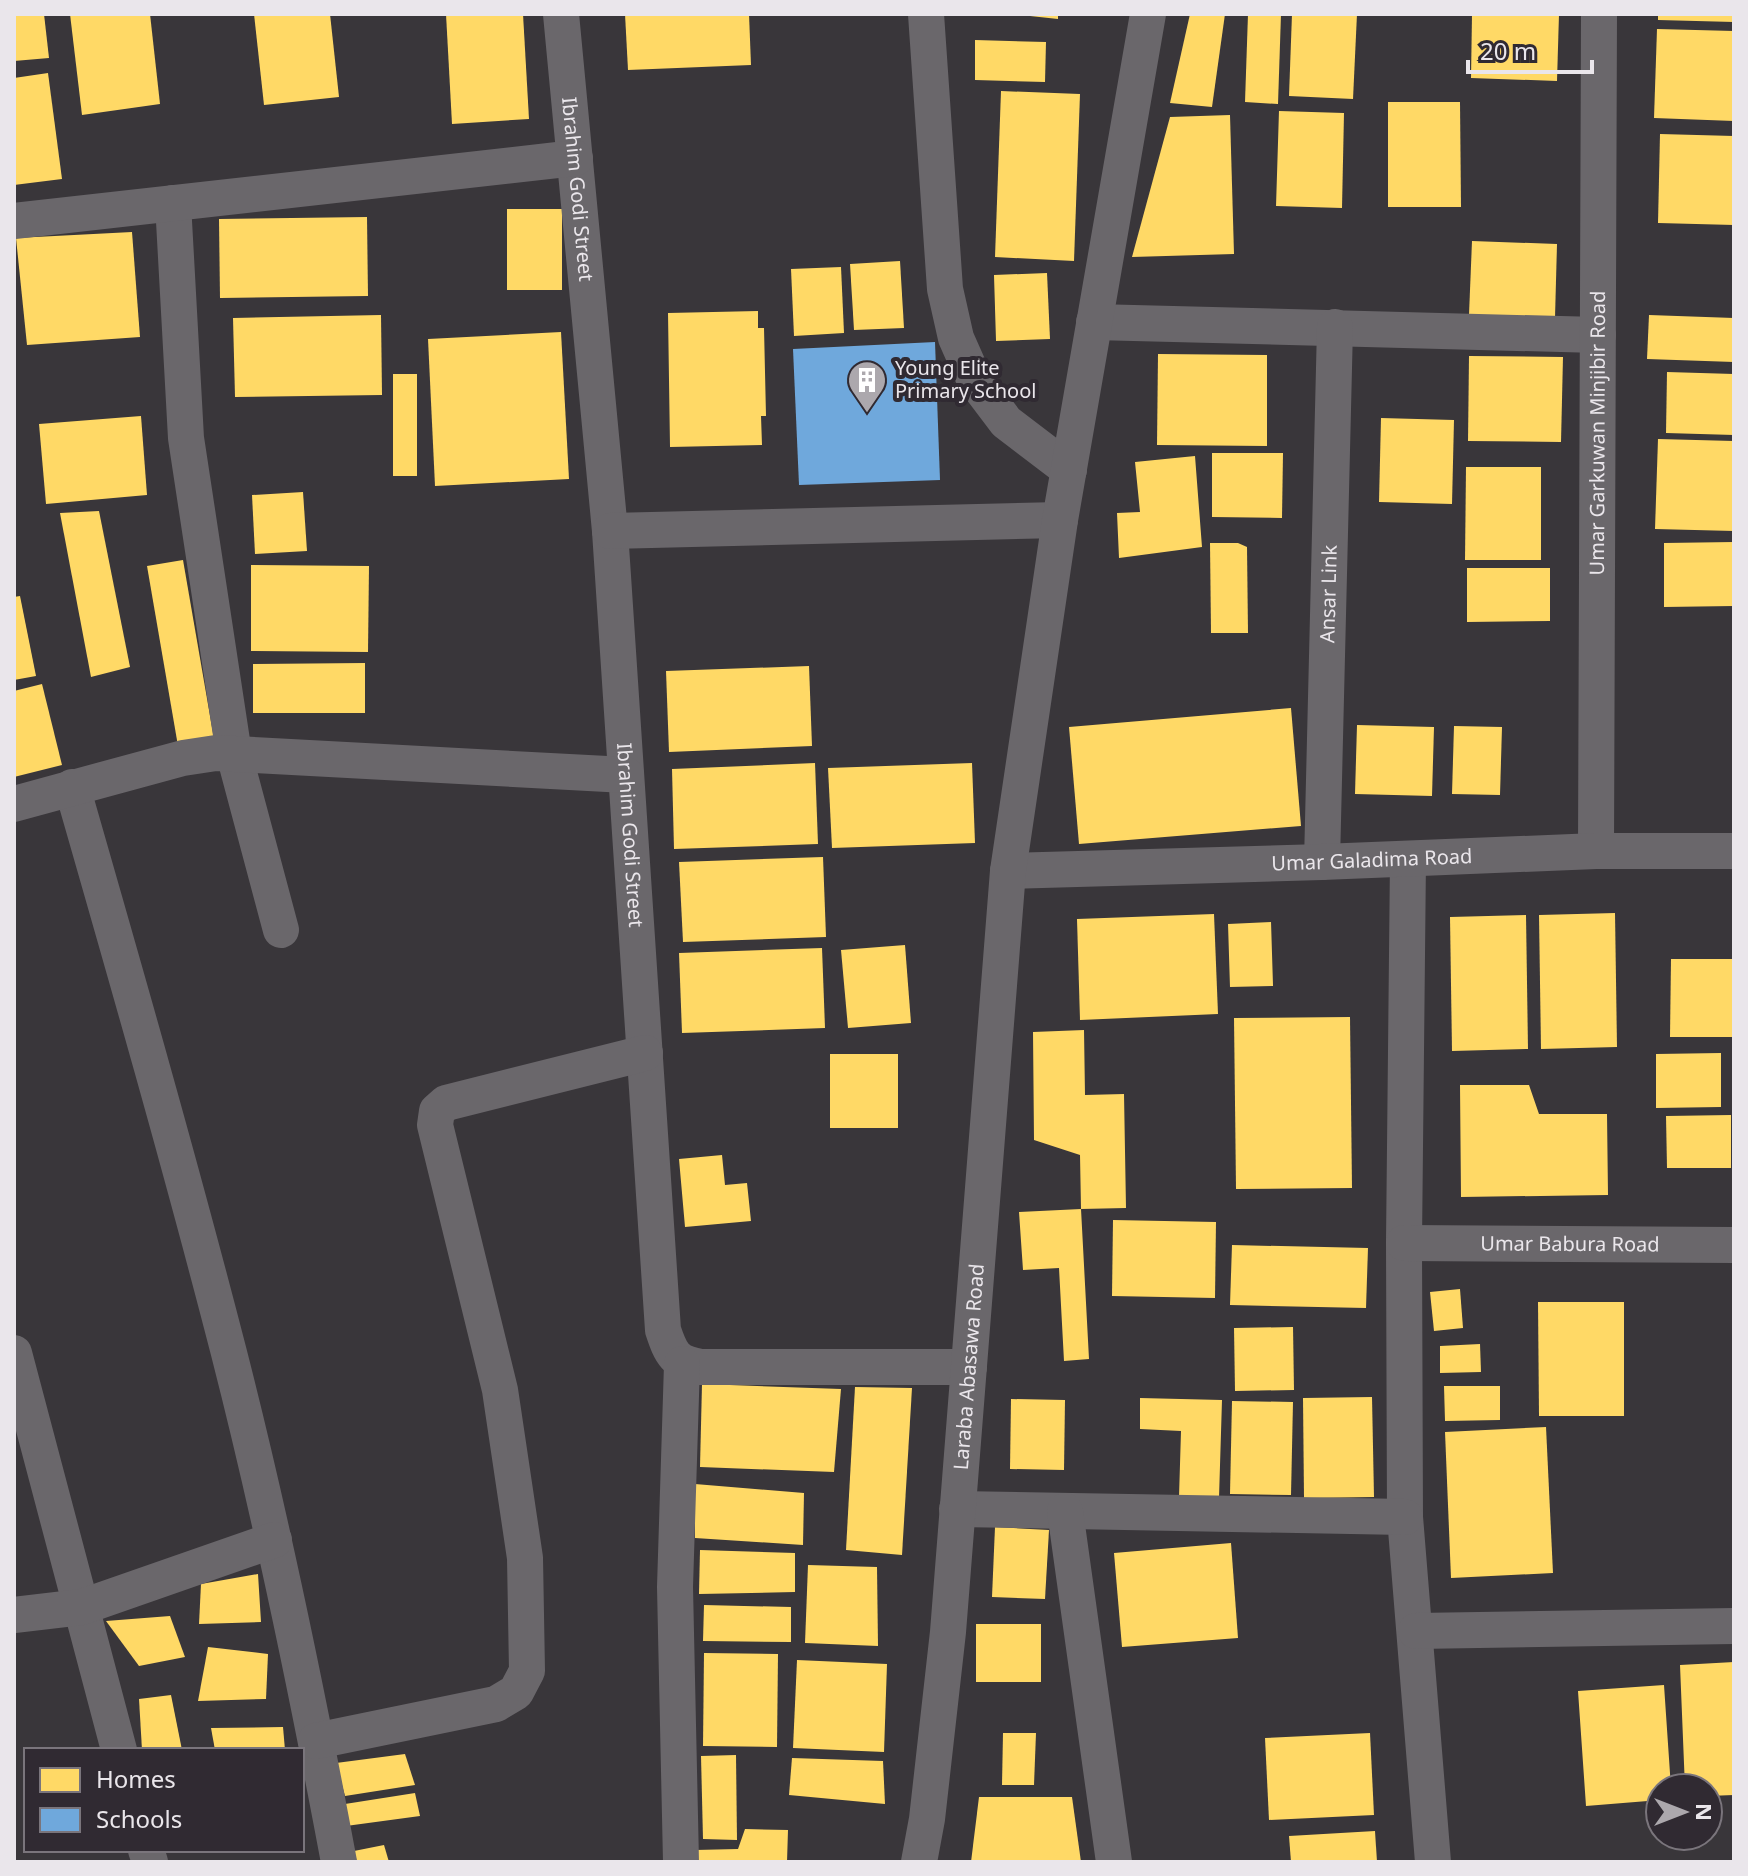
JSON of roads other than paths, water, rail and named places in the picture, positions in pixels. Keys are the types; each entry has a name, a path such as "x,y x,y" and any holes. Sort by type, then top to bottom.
{"street":[{"name":"Ibrahim Godi Street","path":"561,14 610,531 663,1330 669,1348 682,1364"},
{"path":"926,14 945,289 956,338 975,381 1006,422 1069,470"},
{"name":"Laraba Abasawa Road","path":"919,1862 927,1819 948,1632 1008,871 1060,520 1148,14"},
{"name":"Umar Garkuwan Minjibir Road","path":"1596,851 1599,14"},
{"path":"14,221 575,158"},
{"path":"173,203 186,438 234,754 281,930"},
{"path":"1094,322 1598,335"},
{"name":"Ansar Link","path":"1322,862 1335,327"},
{"path":"610,531 1060,520"},
{"path":"14,804 183,758 216,753 626,775"},
{"path":"72,787 159,1089 229,1354 274,1540 339,1862"},
{"name":"Umar Galadima Road","path":"1008,871 1596,851 1734,851"},
{"path":"1408,859 1405,1517 1433,1862"},
{"path":"316,1741 496,1704 516,1692 527,1671 525,1558 500,1390 435,1125 437,1111 446,1103 645,1053"},
{"name":"Umar Babura Road","path":"1404,1243 1734,1245"},
{"path":"14,1353 118,1748"},
{"path":"681,1862 675,1587 682,1364 701,1367 969,1367"},
{"path":"957,1509 1405,1517"},
{"path":"1065,1511 1114,1862"},
{"path":"14,1615 82,1607 274,1540"},
{"path":"1416,1631 1734,1626"}],"place":[{"name":"Young Elite Primary School","path":"867,414"}]}
